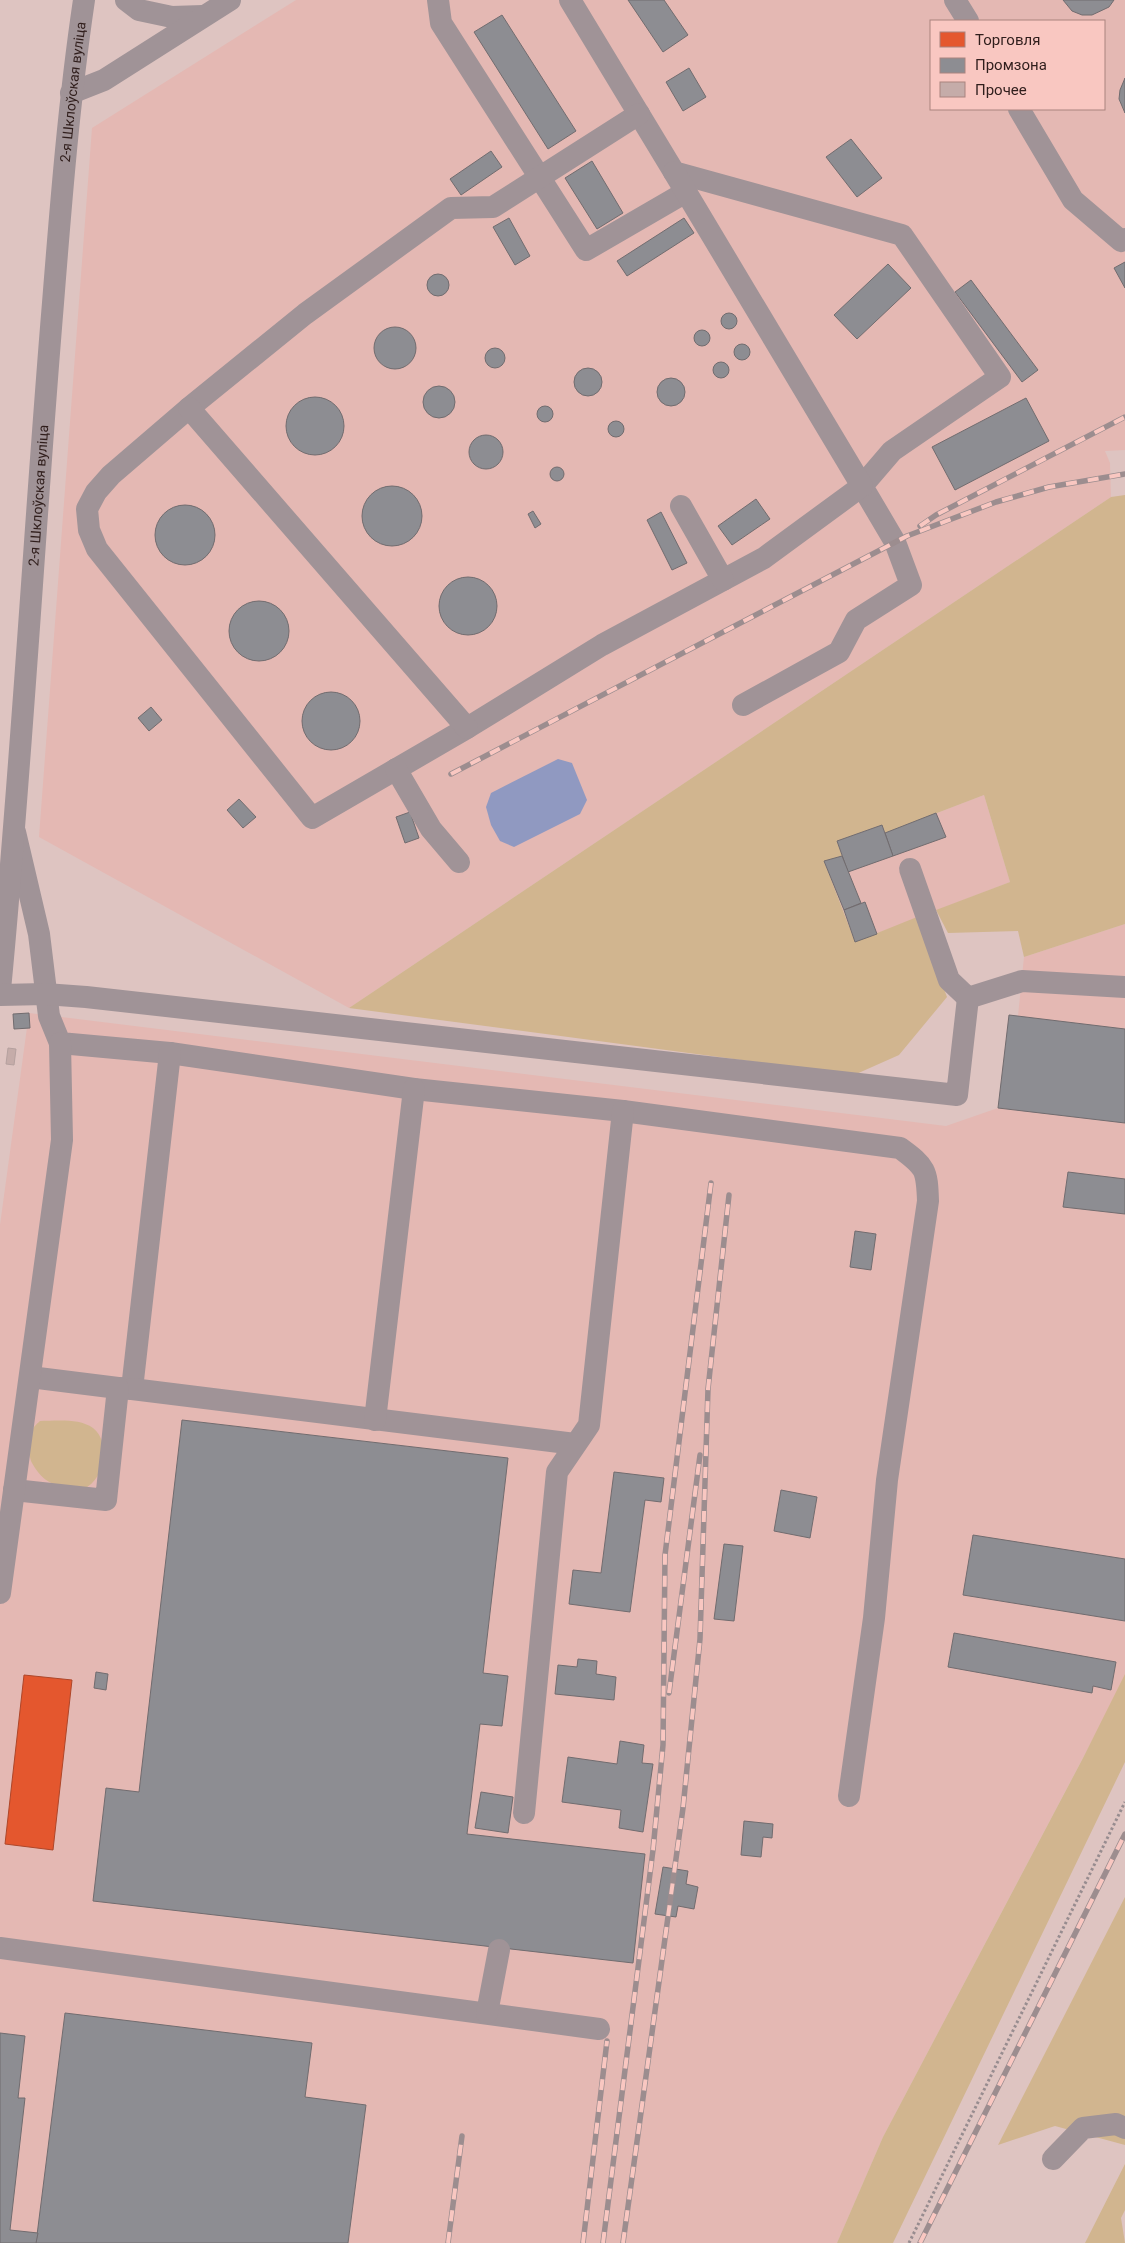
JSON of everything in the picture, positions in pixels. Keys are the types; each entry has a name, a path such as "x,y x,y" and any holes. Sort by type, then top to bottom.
{"street":[{"name":"2-я Шклоўская вуліца","path":"0,990 15,832 45,398 71,93 84,0"},
{"path":"126,0 139,10 172,17 204,16"},
{"path":"71,93 104,80 230,0"},
{"path":"438,0 441,22 586,250 686,192"},
{"path":"570,0 895,542 911,585 856,620 839,652 743,705"},
{"path":"955,0 967,20"},
{"path":"1020,110 1073,200 1121,241 1125,239"},
{"path":"639,114 493,207 451,208 305,314 189,408 111,474 96,492 87,509 88,530 97,549 312,818 467,728 602,645 764,558 862,486 892,451 1000,377 902,235 674,172"},
{"path":"189,408 467,728"},
{"path":"681,506 723,580"},
{"path":"396,769 431,829 459,862"},
{"path":"0,1593 62,1140 60,1043 49,1016 38,934 15,832"},
{"path":"910,869 949,980 968,998"},
{"path":"968,998 1022,981 1125,987"},
{"path":"0,995 45,994 86,997 957,1095 968,998"},
{"path":"60,1043 170,1054 414,1089 624,1111 900,1148 920,1163 927,1180 928,1201 887,1480 874,1618 849,1796"},
{"path":"14,1490 106,1500 125,1389 170,1054"},
{"path":"375,1420 414,1089"},
{"path":"524,1813 557,1472 589,1424 624,1111"},
{"path":"30,1377 575,1444"},
{"path":"0,1948 599,2029"},
{"path":"487,2013 499,1950"},
{"path":"1053,2159 1083,2128 1116,2124 1125,2128"}],"path":[{"path":"909,2243 1125,1802"}],"shaded area":[{"path":"296,0 1125,0 1125,450 1105,451 1110,463 1111,497 349,1008 39,837 92,128"},
{"path":"1125,495 1125,924 1024,957 1018,931 948,933 936,910 1010,882 984,795 885,833 882,825 837,841 842,856 824,861 855,942 917,917 947,997 899,1055 854,1075 349,1008 1111,497"},
{"path":"984,795 1010,882 855,942 824,861 842,856 837,841 882,825 885,833"},
{"path":"1125,924 1125,1678 883,2137 837,2243 0,2243 0,1225 29,1013 946,1126 998,1108 1009,1015 1018,1016 1024,957"},
{"path":"40,1421 81,1423 93,1428 99,1435 104,1453 102,1463 94,1481 88,1487 74,1490 58,1486 49,1482 38,1472 32,1463 29,1446 33,1429"},
{"path":"1125,1674 1125,1762 893,2243 837,2243 883,2137 1083,1758"},
{"path":"1125,1897 1125,2145 1055,2126 998,2145"},
{"path":"1125,2164 1125,2210 1121,2218 1125,2243 1085,2243"}],"water":[{"path":"558,759 572,763 587,800 580,814 514,847 500,841 491,825 486,807 491,793"}],"building: Торговля":[{"path":"24,1675 72,1680 53,1850 5,1844"}],"building: Промзона":[{"path":"628,0 664,0 688,35 663,52"},
{"path":"1063,0 1114,0 1109,7 1092,15 1082,15 1072,11"},
{"path":"502,15 576,131 548,149 474,32"},
{"path":"689,68 706,97 683,111 666,82"},
{"path":"1125,78 1125,113 1119,99 1120,90"},
{"path":"851,139 882,178 857,197 826,157"},
{"path":"491,151 502,167 461,195 450,179"},
{"path":"592,161 623,213 597,229 565,178"},
{"path":"509,218 530,256 515,265 493,227"},
{"path":"684,218 694,233 627,276 617,261"},
{"path":"1125,262 1125,288 1114,268"},
{"path":"888,264 911,288 857,339 834,315"},
{"path":"438,274 446,277 449,285 446,293 438,296 430,293 427,285 430,277"},
{"path":"971,280 1038,370 1022,382 955,292"},
{"path":"726,313 732,313 737,318 735,327 726,329 721,324 721,318"},
{"path":"399,327 407,330 413,336 416,348 413,360 407,366 391,369 383,366 377,360 374,344 377,336 383,330"},
{"path":"699,330 705,330 710,335 708,344 699,346 694,341 694,335"},
{"path":"739,344 745,344 750,349 748,358 739,360 734,355 734,349"},
{"path":"495,348 502,351 505,358 502,365 495,368 488,365 485,358 488,351"},
{"path":"718,362 724,362 729,367 727,376 718,378 713,373 713,367"},
{"path":"588,368 598,372 602,382 598,392 588,396 578,392 574,382 578,372"},
{"path":"671,378 681,382 685,392 681,402 671,406 661,402 657,392 661,382"},
{"path":"439,386 445,387 450,391 454,396 454,408 450,413 445,417 439,418 433,417 428,413 424,408 423,402 424,396 428,391 433,387"},
{"path":"309,397 321,397 331,401 340,410 344,432 336,447 321,455 309,455 299,451 290,442 286,432 286,420 290,410 299,401"},
{"path":"1026,398 1049,441 955,490 932,447"},
{"path":"542,406 548,406 553,411 551,420 542,422 537,417 537,411"},
{"path":"613,421 619,421 624,426 622,435 613,437 608,432 608,426"},
{"path":"486,435 493,436 498,440 502,445 502,459 498,464 493,468 486,469 479,468 474,464 470,459 469,452 470,445 474,440 479,436"},
{"path":"554,467 560,467 564,474 560,481 554,481 550,477 550,471"},
{"path":"392,486 408,491 413,495 417,500 422,516 417,532 413,537 408,541 392,546 376,541 371,537 367,532 362,516 367,500 371,495 376,491"},
{"path":"756,499 770,519 732,545 718,526"},
{"path":"185,505 201,510 206,514 210,519 215,535 210,551 206,556 201,560 185,565 169,560 164,556 160,551 155,535 160,519 164,514 169,510"},
{"path":"533,511 541,524 535,528 528,514"},
{"path":"661,512 687,563 672,570 647,520"},
{"path":"462,577 474,577 484,581 493,590 497,612 489,627 474,635 462,635 452,631 443,622 439,612 439,600 443,590 452,581"},
{"path":"259,601 275,606 280,610 284,615 289,631 284,647 280,652 275,656 259,661 243,656 238,652 234,647 229,631 234,615 238,610 243,606"},
{"path":"325,692 337,692 347,696 356,705 360,727 352,742 337,750 325,750 315,746 306,737 302,727 302,715 306,705 315,696"},
{"path":"151,707 162,720 149,731 138,718"},
{"path":"239,799 256,817 243,828 227,810"},
{"path":"410,812 419,838 405,843 396,817"},
{"path":"936,813 946,837 893,856 885,833"},
{"path":"882,825 893,856 848,872 837,841"},
{"path":"842,856 861,903 844,910 824,861"},
{"path":"865,902 877,934 855,942 844,910"},
{"path":"29,1013 30,1028 14,1029 13,1014"},
{"path":"1009,1015 1125,1029 1125,1123 998,1108"},
{"path":"1068,1172 1125,1179 1125,1214 1063,1207"},
{"path":"855,1231 876,1234 871,1270 850,1267"},
{"path":"182,1420 508,1458 483,1673 508,1676 502,1726 480,1724 467,1834 645,1854 633,1963 93,1901 106,1788 139,1792"},
{"path":"614,1472 664,1478 661,1502 645,1500 630,1612 569,1604 573,1570 601,1573"},
{"path":"781,1490 817,1497 810,1538 774,1531"},
{"path":"973,1535 1125,1559 1125,1621 963,1595"},
{"path":"724,1544 743,1546 734,1621 714,1619"},
{"path":"954,1633 1116,1662 1111,1690 1093,1686 1092,1693 948,1667"},
{"path":"578,1659 597,1661 596,1674 616,1677 614,1700 555,1694 558,1665 577,1667"},
{"path":"96,1672 108,1674 106,1690 94,1688"},
{"path":"620,1741 644,1745 642,1763 653,1764 643,1832 619,1828 621,1810 562,1802 568,1757 617,1764"},
{"path":"481,1792 513,1797 508,1833 475,1828"},
{"path":"744,1821 773,1824 772,1838 763,1837 761,1857 741,1855"},
{"path":"663,1867 688,1871 686,1884 698,1887 694,1909 678,1906 676,1917 655,1914"},
{"path":"65,2013 312,2043 305,2097 366,2105 348,2243 36,2243"},
{"path":"0,2033 25,2036 18,2098 25,2098 10,2230 38,2233 36,2243 0,2243"}],"building: Прочее":[{"path":"8,1048 16,1049 14,1065 6,1064"}],"railway":[{"path":"920,526 936,515 1125,417"},
{"path":"451,774 907,536 996,502 1049,487 1125,474"},
{"path":"603,2243 653,1850 663,1745 665,1555 711,1183"},
{"path":"623,2243 683,1808 700,1639 708,1389 729,1195"},
{"path":"669,1693 700,1455"},
{"path":"920,2243 1125,1834"},
{"path":"583,2243 607,2041"},
{"path":"448,2243 462,2136"}]}
